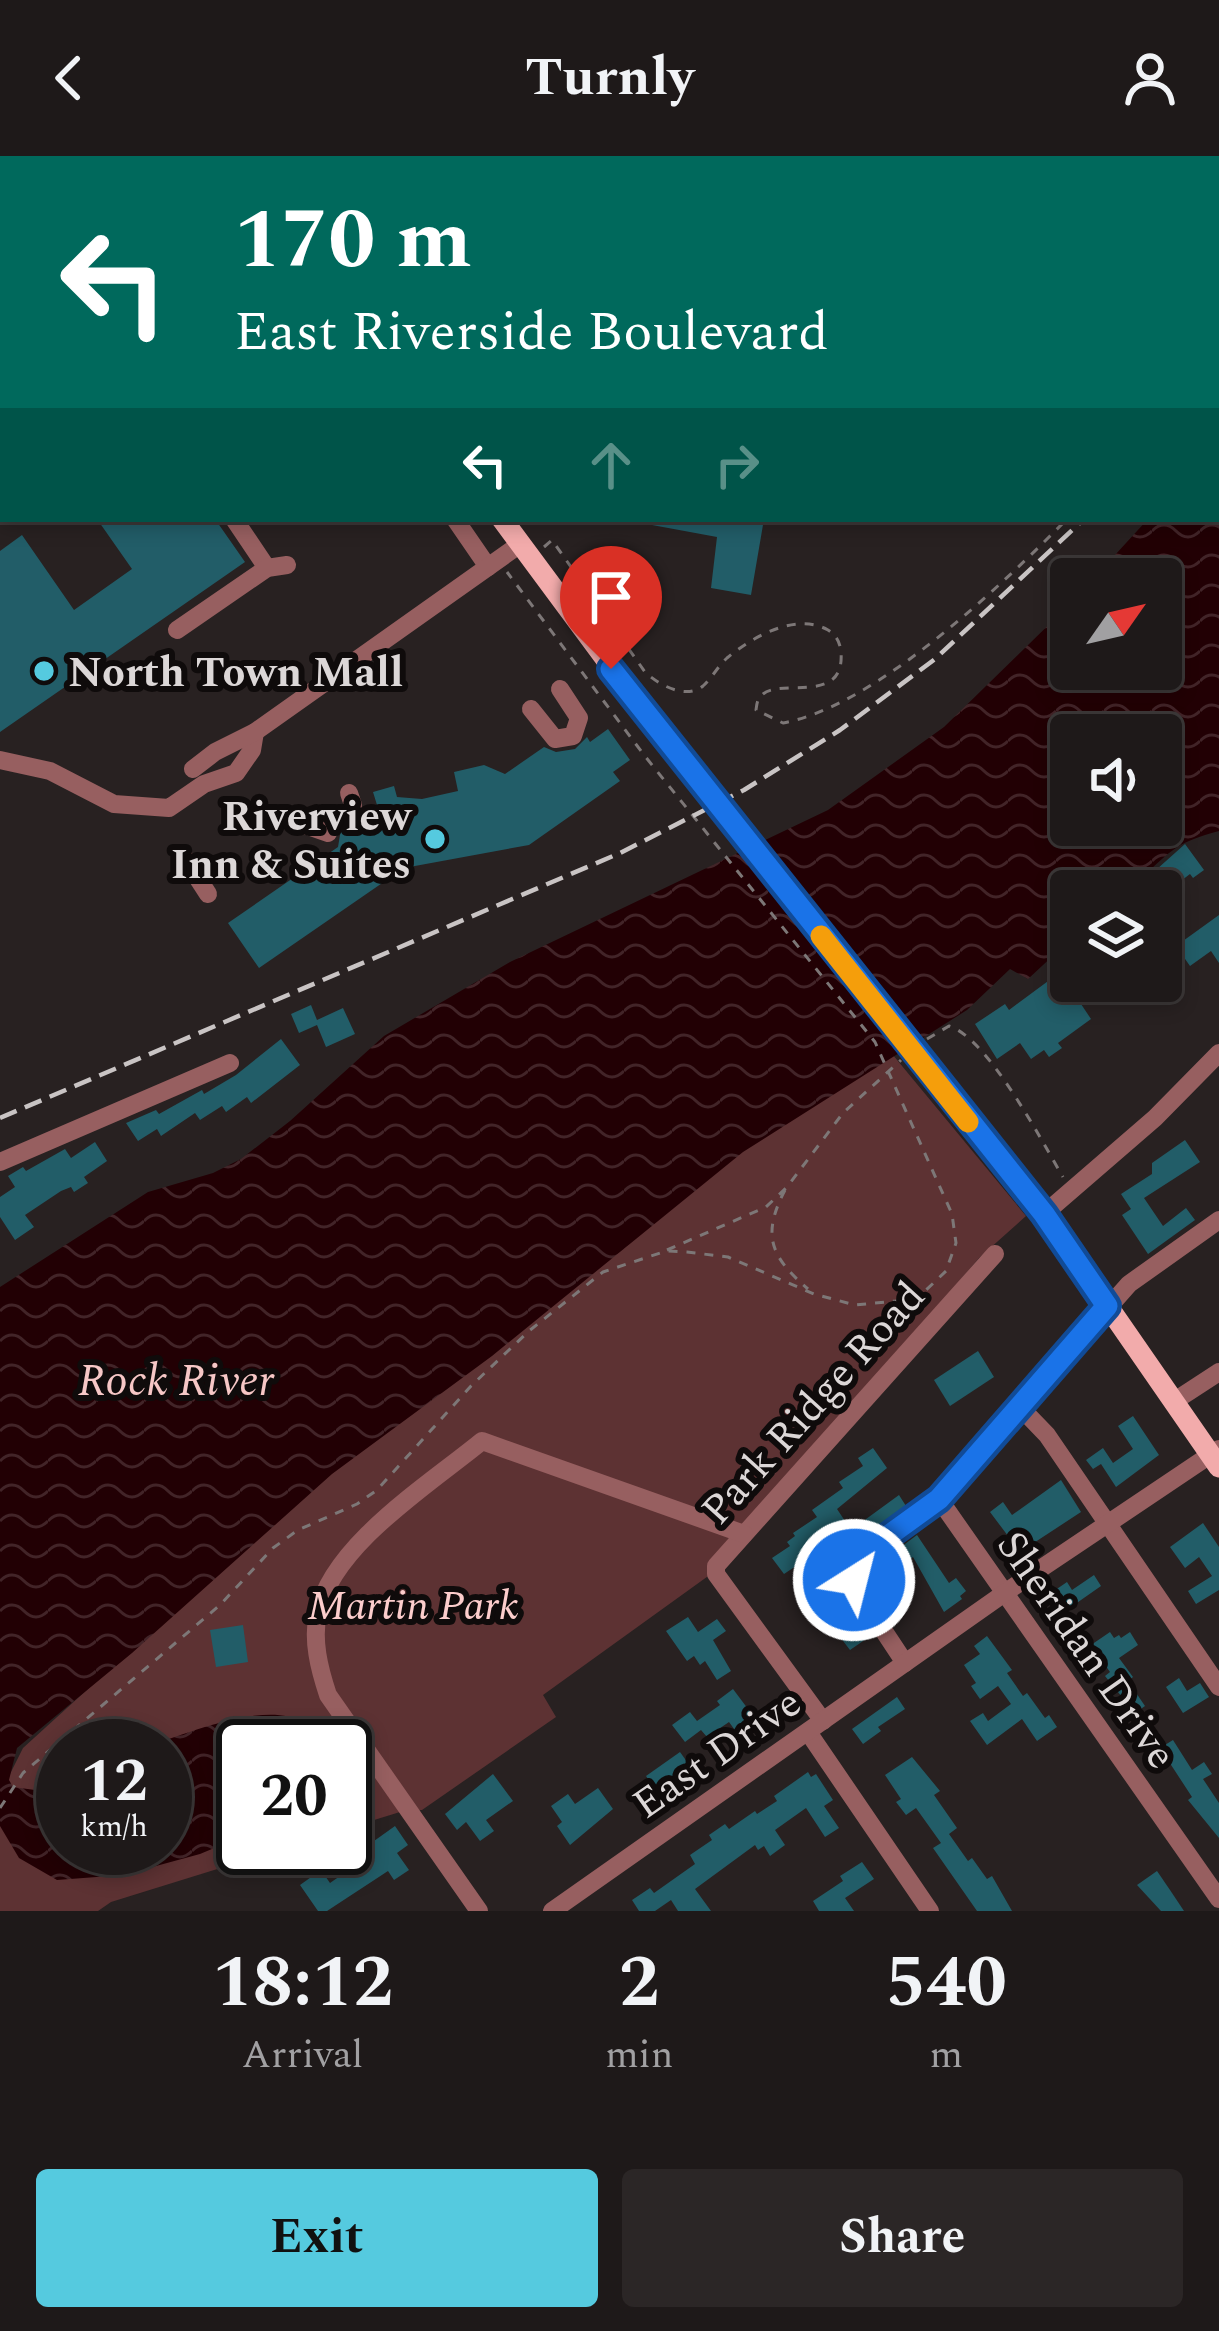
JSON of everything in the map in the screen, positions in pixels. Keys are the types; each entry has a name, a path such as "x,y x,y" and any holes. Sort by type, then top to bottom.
{"main road":[{"path":"504,522 662,735 1044,1214 1216,1457"}],"street":[{"path":"177,630 277,567 238,522"},
{"path":"457,522 488,567"},
{"path":"0,760 50,771 114,804 169,808 215,752 255,732 488,567 524,552"},
{"path":"531,709 555,739 573,736 579,718 560,689"},
{"path":"198,777 236,772 252,750 255,732"},
{"path":"349,793 351,816"},
{"path":"305,824 328,832"},
{"path":"184,857 208,894"},
{"path":"1044,1214 1155,1118 1219,1053"},
{"path":"0,1162 230,1063"},
{"path":"904,1663 852,1575 870,1549 939,1499 1129,1284 1217,1226"},
{"name":"Park Ridge Road","path":"815,1727 716,1574 719,1559 995,1254"},
{"path":"1173,1402 1219,1372"},
{"path":"1020,1407 1047,1435 1219,1687"},
{"path":"479,1911 328,1694 317,1661 318,1613 335,1571 369,1535 482,1441 744,1534"},
{"name":"East Drive","path":"552,1911 1006,1592 1216,1457"},
{"name":"Sheridan Drive","path":"939,1499 1219,1899"},
{"path":"815,1727 930,1911"}],"path":[{"path":"952,1214 875,1042 644,755 506,572 524,552 552,540 646,672 656,682 677,690 703,687 726,658 772,630 801,622 823,626 836,635 839,669 826,683 801,690 766,691 758,698 756,710 783,723 841,700 904,664 968,613 1064,522"},
{"path":"923,1042 949,1026 969,1034 1039,1134 1070,1190"},
{"path":"814,1294 782,1267 771,1238 772,1215 787,1187 843,1113 908,1055"},
{"path":"666,1251 738,1222 766,1207 787,1187"},
{"path":"0,1808 23,1772"}],"green space":[{"name":"Martin Park","path":"888,1049 1026,1216 979,1258 711,1574 543,1695 556,1717 422,1810 372,1821 372,1719 216,1719 216,1869 111,1902 98,1911 0,1911 0,1803 23,1748 36,1736 36,1875 192,1875 192,1719 55,1719 323,1475 652,1214"}],"water":[{"name":"Rock River","path":"1145,522 1219,522 1219,831 1182,845 1182,714 1050,714 1050,846 1180,846 1150,870 1050,870 1050,959 1028,979 1010,969 967,1010 743,1152 492,1356 332,1474 52,1719 36,1719 36,1732 17,1748 9,1780 13,1787 36,1789 36,1868 19,1858 0,1826 0,1287 148,1192 213,1173 241,1159 384,1036 510,962 828,810 944,727 1050,624 1050,690 1182,690 1182,558 1112,558"},
{"name":"Rock River","path":"269,1715 295,1719 238,1719"},
{"name":"Rock River","path":"216,1724 216,1847 192,1856 192,1732"},
{"name":"Rock River","path":"48,1875 123,1875 57,1880"}],"building":[{"name":"North Town Mall","path":"99,522 217,522 245,562 0,732 0,551 22,535 74,610 132,569"},
{"path":"763,522 751,595 711,588 717,537 652,525"},
{"name":"Riverview Inn & Suites","path":"608,729 630,760 613,772 620,781 529,845 404,868 259,968 228,923 338,847 341,829 327,818 338,810 341,825 357,828 365,813 377,805 373,792 394,786 397,797 422,799 458,791 454,772 484,765 505,774 544,747 556,752 575,749 587,737 590,742"},
{"path":"1185,844 1204,870 1182,880 1182,870 1156,870"},
{"path":"1219,915 1219,963 1211,951 1190,966 1182,955 1182,942"},
{"path":"1050,980 1050,1002 1080,1002 1091,1019 1058,1043 1062,1048 1049,1057 1044,1050 1031,1059 1020,1043 997,1059 975,1024 1005,1004 1009,1010"},
{"path":"311,1005 317,1020 343,1008 355,1034 326,1047 317,1025 299,1033 291,1014"},
{"path":"281,1039 300,1065 251,1103 247,1097 226,1112 222,1106 200,1120 195,1113 161,1136 157,1129 138,1141 126,1123 156,1110 159,1114 202,1090 204,1094"},
{"path":"1185,1140 1200,1162 1144,1198 1163,1226 1186,1208 1195,1220 1148,1254 1122,1215 1131,1209 1121,1194 1152,1174 1152,1163"},
{"path":"95,1142 107,1161 84,1177 88,1183 74,1192 71,1187 61,1191 25,1215 34,1227 15,1240 0,1217 0,1197 15,1187 8,1176 65,1149 71,1158"},
{"path":"978,1351 994,1377 950,1406 934,1380"},
{"path":"1133,1416 1159,1455 1116,1487 1101,1464 1093,1469 1086,1460 1103,1448 1113,1463 1133,1449 1118,1426"},
{"path":"873,1448 887,1468 837,1509 851,1530 899,1495 906,1506 836,1560 826,1546 784,1574 772,1558 790,1546 787,1542 793,1533 817,1517 812,1510 843,1488 839,1482 863,1466 858,1458"},
{"path":"1061,1480 1081,1512 1020,1552 990,1512 1003,1502 1012,1515"},
{"path":"1203,1523 1219,1547 1219,1590 1196,1604 1188,1591 1212,1576 1199,1557 1185,1568 1170,1547"},
{"path":"917,1535 949,1583 956,1578 966,1591 944,1612 913,1557 882,1579 874,1567"},
{"path":"1094,1575 1101,1586 1061,1614 1048,1595 1067,1582 1072,1590"},
{"path":"834,1594 869,1637 850,1650 840,1637 846,1633 820,1603"},
{"path":"688,1617 698,1632 717,1619 726,1631 713,1640 731,1671 717,1680 705,1661 700,1665 694,1656 687,1661 666,1631"},
{"path":"243,1625 248,1662 216,1667 210,1630"},
{"path":"1110,1632 1121,1638 1130,1632 1138,1645 1119,1658 1145,1706 1135,1713 1105,1676 1110,1672 1091,1645"},
{"path":"987,1636 1012,1670 1007,1673 1023,1696 1027,1693 1057,1727 1037,1741 1022,1719 987,1745 970,1721 983,1713 988,1721 1011,1704 998,1686 980,1699 971,1686 976,1683 964,1665 980,1654 974,1646"},
{"path":"1179,1678 1187,1691 1200,1683 1209,1697 1183,1713 1166,1687"},
{"path":"733,1689 751,1713 744,1718 749,1725 737,1733 729,1722 707,1737 701,1730 685,1742 672,1725 690,1712 697,1721"},
{"path":"897,1697 905,1709 863,1744 852,1729"},
{"path":"1173,1740 1192,1770 1204,1762 1212,1774 1203,1779 1219,1803 1219,1838 1188,1800 1192,1797 1160,1748"},
{"path":"680,1752 690,1766 656,1791 646,1776"},
{"path":"912,1757 940,1791 934,1795 957,1828 949,1834 968,1861 972,1858 987,1879 992,1876 1012,1911 977,1911 933,1848 941,1843 916,1808 906,1815 896,1802 901,1799 885,1775"},
{"path":"808,1772 811,1777 816,1774 833,1800 824,1806 839,1828 825,1837 806,1808 775,1830 785,1845 770,1856 764,1846 758,1850 755,1845 695,1889 711,1911 678,1911 671,1900 655,1911 639,1911 632,1900 650,1888 654,1893 695,1864 690,1855 712,1840 709,1835 725,1824 729,1829 757,1814"},
{"path":"493,1774 513,1801 486,1820 494,1831 480,1841 466,1822 457,1830 445,1814"},
{"path":"598,1788 613,1809 570,1845 551,1806 568,1794 575,1804"},
{"path":"395,1826 408,1845 397,1853 409,1870 394,1880 388,1871 327,1911 318,1911 300,1885 314,1875 324,1875 330,1883 341,1875 372,1875 372,1842"},
{"path":"862,1862 874,1879 845,1898 854,1911 819,1911 813,1901"},
{"path":"1157,1871 1184,1911 1161,1911 1137,1885"}],"railway":[{"path":"0,1118 620,853 744,790 840,730 935,659 1081,522"}],"slow traffic":[{"path":"821,936 968,1122"}],"place":[{"name":"North Town Mall","path":"44,671"},
{"name":"Riverview Inn & Suites","path":"435,839"}],"route":[{"path":"611,669 1044,1214 1107,1306 939,1499 870,1549 854,1569 854,1580"}]}
